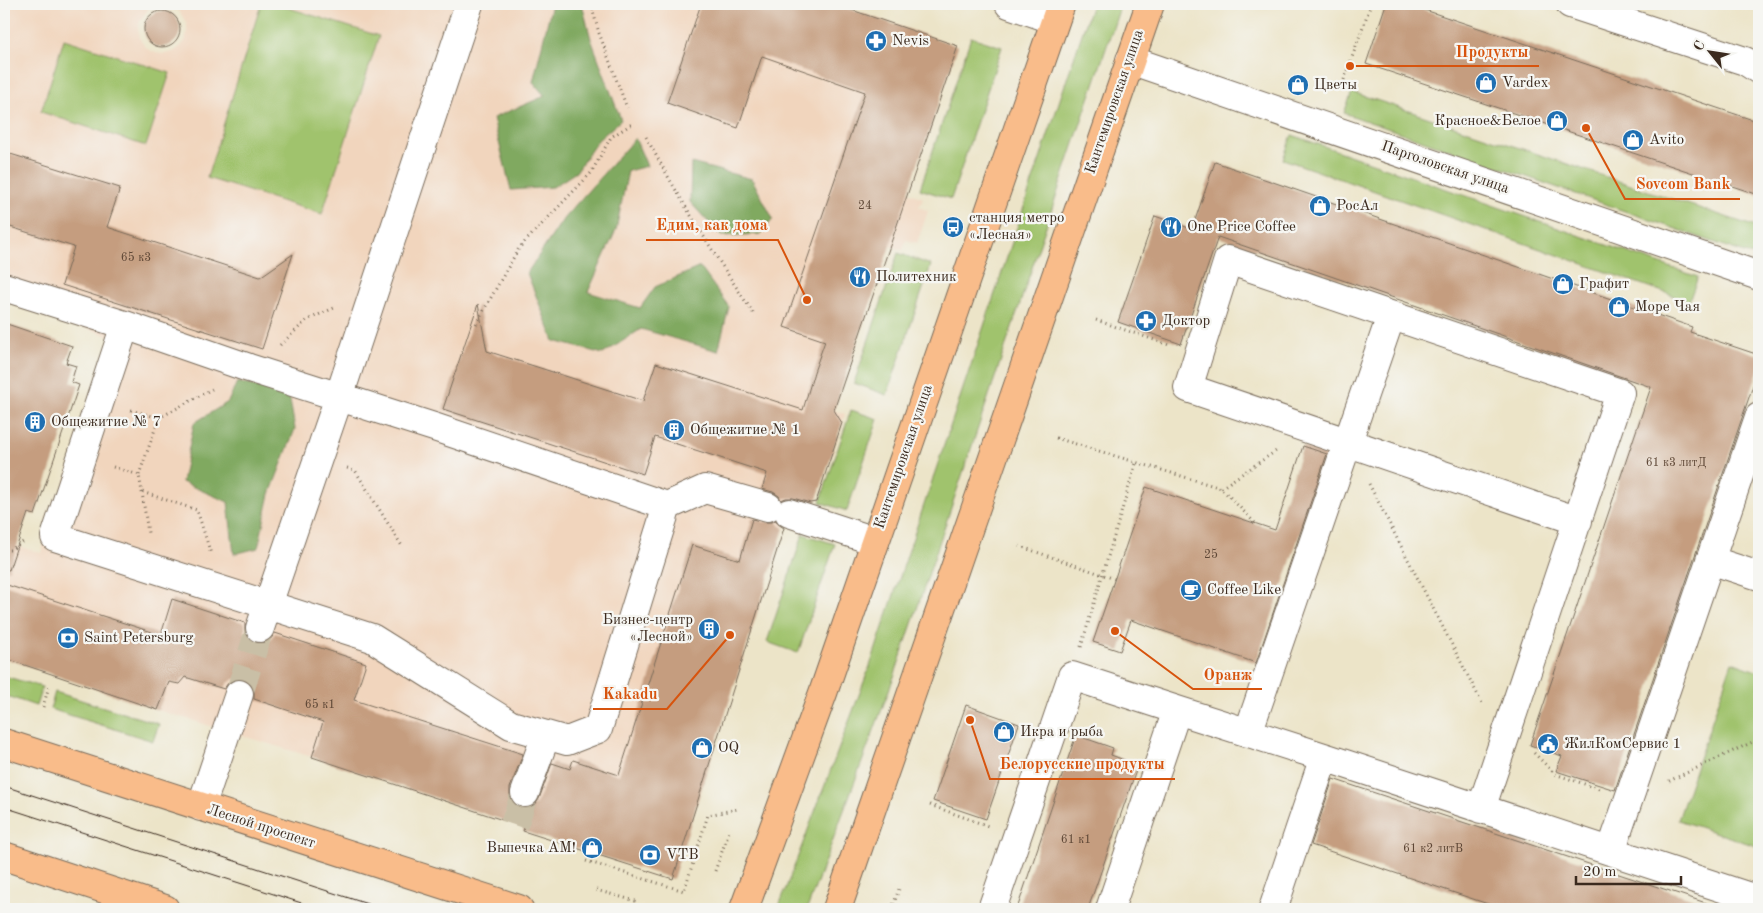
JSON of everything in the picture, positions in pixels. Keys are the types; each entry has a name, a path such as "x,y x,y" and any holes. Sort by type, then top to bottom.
{"main road":[{"name":"Кантемировская улица","path":"836,909 1150,4"},
{"name":"Кантемировская улица","path":"744,909 823,692 1058,12"},
{"name":"Лесной проспект","path":"4,743 520,909"},
{"path":"4,856 164,909"}],"street":[{"path":"264,616 339,397 469,4"},
{"path":"1009,4 1058,12"},
{"path":"1570,4 1620,11 1744,61 1759,70"},
{"name":"Парголовская улица","path":"1130,60 1759,276"},
{"path":"1481,809 1578,521 1620,393 1228,260 1188,388 1578,521"},
{"path":"4,287 437,428 667,506 705,489 779,510 875,541"},
{"path":"1248,733 1391,316"},
{"path":"126,326 55,537 223,590 264,616 372,638 511,725 567,741 598,728 667,506"},
{"path":"1611,851 1710,560 1757,433"},
{"path":"1710,560 1759,576"},
{"path":"992,909 1072,676 1759,900"},
{"path":"201,807 239,694"},
{"path":"1110,909 1177,710"},
{"path":"525,793 546,735"},
{"path":"1273,909 1324,757"}],"path":[{"path":"592,4 626,108"},
{"path":"1344,80 1371,4"},
{"path":"476,324 519,248 591,173 611,136 632,124"},
{"path":"646,137 671,183 720,264 754,314"},
{"path":"1096,320 1198,354"},
{"path":"1220,488 1309,430"},
{"path":"1056,438 1220,488 1256,524"},
{"path":"1347,442 1503,741 1529,747 1555,774 1628,800"},
{"path":"82,457 139,475 154,569"},
{"path":"318,458 356,470 402,546"},
{"path":"1072,676 1136,463"},
{"path":"142,492 197,510 223,590"},
{"path":"1019,546 1115,579"},
{"path":"43,708 48,686"},
{"path":"1694,771 1759,739"},
{"path":"930,805 1016,837"},
{"path":"586,861 684,891 708,815 738,809"},
{"path":"715,871 730,829"},
{"path":"892,909 900,886"},
{"path":"596,890 639,902"}],"shaded area":[{"path":"4,4 835,4 958,46 908,192 923,198 919,207 928,211 917,243 906,240 903,250 890,246 834,410 845,414 816,502 802,505 792,503 673,879 523,831 524,827 312,757 158,710 4,658 4,542 41,553 114,338 4,300","holes":["165,5 179,11 187,24 185,41 173,52 165,54 149,50 139,37 138,28 140,21 149,8"]}],"green space":[{"path":"261,4 276,4 379,36 322,214 207,178"},
{"path":"552,4 582,4 591,39 621,120 598,140 576,172 553,187 511,190 493,118 545,96 533,82"},
{"path":"1092,4 1121,4 895,674 807,909 778,909 870,666"},
{"path":"971,37 1002,47 951,199 920,189"},
{"path":"64,39 170,73 146,146 41,112"},
{"path":"1352,92 1759,228 1759,258 1344,113"},
{"path":"1292,135 1698,277 1689,301 1283,159"},
{"path":"635,138 647,166 628,171 616,230 588,292 640,308 655,287 700,267 729,307 718,351 641,329 603,354 554,341 527,273 564,218"},
{"path":"691,163 752,179 773,219 761,234 721,236 690,202"},
{"path":"898,253 931,265 887,395 854,383"},
{"path":"237,382 289,394 295,429 270,494 258,548 234,554 228,502 182,482 194,423 228,402"},
{"path":"851,410 878,419 847,511 820,502"},
{"path":"803,534 835,544 798,653 767,642"},
{"path":"1732,662 1759,672 1759,847 1678,820"},
{"path":"4,676 42,687 36,706 4,695"},
{"path":"55,692 159,724 153,741 50,709"}],"building":[{"path":"701,4 834,4 958,46 834,410 842,423 816,502 810,503 793,498 781,500 773,492 762,489 767,473 655,437 643,474 443,409 478,304 487,351 643,401 656,363 803,410 825,341 784,327 865,92 762,56 738,128 667,103"},
{"path":"1386,4 1407,4 1759,122 1759,195 1366,64"},
{"path":"162,11 169,12 175,16 179,22 179,36 175,42 169,46 162,47 155,46 149,42 145,36 144,29 145,22 149,16 155,12"},
{"path":"4,152 120,188 107,227 260,277 293,254 262,349 62,285 74,247 4,225"},
{"path":"1215,162 1692,327 1690,332 1759,355 1759,368 1615,790 1556,771 1562,756 1530,745 1651,387 1218,237 1181,344 1118,322 1155,216 1192,229"},
{"name":"Общежитие № 7","path":"4,323 72,346 66,363 76,366 71,382 79,385 35,515 28,513 9,570 4,569"},
{"path":"1303,446 1327,454 1256,663 1131,620 1120,651 1093,642 1146,487 1275,530"},
{"path":"752,519 764,522 776,520 784,528 673,879 523,831 524,827 312,757 323,722 254,699 254,690 250,683 244,679 235,679 228,683 224,689 185,677 179,684 169,682 158,710 4,658 4,584 161,635 172,599 245,623 245,631 248,638 255,643 263,643 270,640 275,633 366,663 354,700 523,754 510,788 510,795 513,803 520,808 528,808 535,805 539,799 552,763 570,769 573,760 619,775 692,545 740,560"},
{"path":"966,705 1019,724 986,819 933,801"},
{"path":"1076,735 1113,748 1111,755 1138,765 1088,909 1017,909"},
{"path":"1333,779 1709,904 1708,909 1503,909 1311,845"}],"tunnel":[{"path":"239,694 260,628"},
{"path":"514,825 525,793"}],"tram line":[{"path":"4,786 383,909"},
{"path":"4,807 320,909"}],"place":[{"name":"Nevis","path":"876,41"},
{"name":"Продукты","path":"1350,66"},
{"name":"Vardex","path":"1486,83"},
{"name":"Цветы","path":"1298,85"},
{"name":"Красное&Белое","path":"1557,121"},
{"name":"Sovcom Bank","path":"1586,128"},
{"name":"Avito","path":"1633,140"},
{"name":"РосАл","path":"1320,206"},
{"name":"станция метро «Лесная»","path":"953,227"},
{"name":"One Price Coffee","path":"1171,227"},
{"name":"Политехник","path":"860,277"},
{"name":"Графит","path":"1563,284"},
{"name":"Едим, как дома","path":"807,300"},
{"name":"Море Чая","path":"1619,307"},
{"name":"Доктор","path":"1146,321"},
{"name":"Общежитие № 7","path":"35,422"},
{"name":"Общежитие № 1","path":"674,430"},
{"name":"Coffee Like","path":"1191,590"},
{"name":"Бизнес-центр «Лесной»","path":"709,629"},
{"name":"Оранж","path":"1115,631"},
{"name":"Kakadu","path":"730,635"},
{"name":"Saint Petersburg","path":"68,638"},
{"name":"Белорусские продукты","path":"970,720"},
{"name":"Икра и рыба","path":"1004,732"},
{"name":"ЖилКомСервис 1","path":"1548,744"},
{"name":"OQ","path":"702,748"},
{"name":"Выпечка АМ!","path":"592,848"},
{"name":"VTB","path":"650,855"}]}
